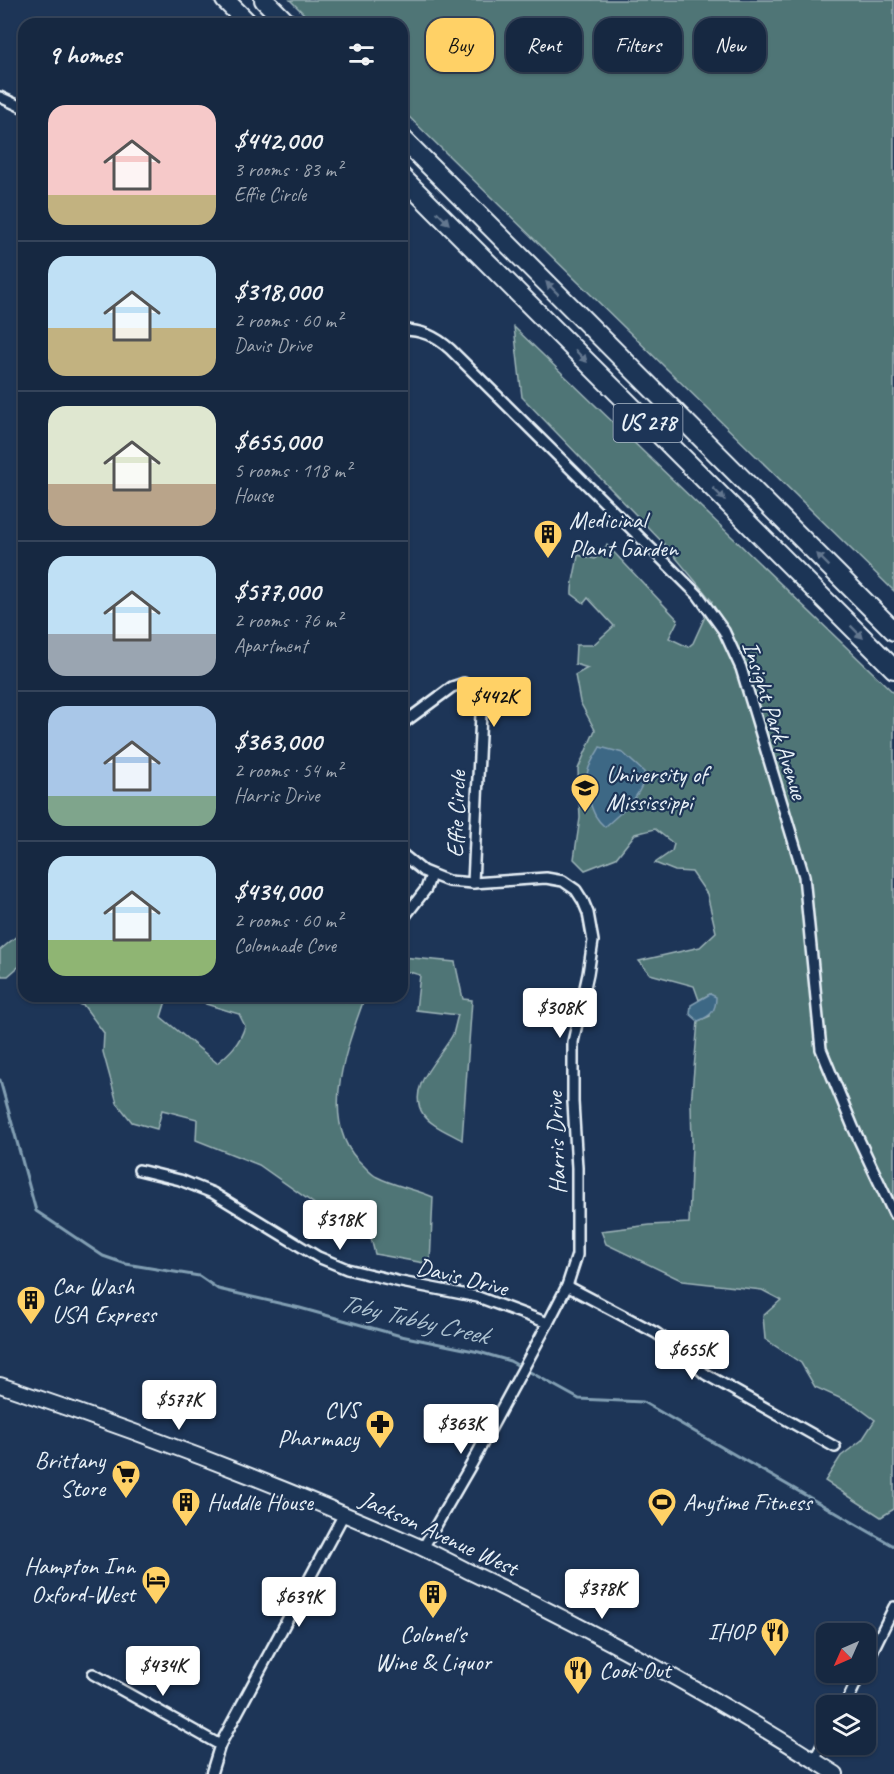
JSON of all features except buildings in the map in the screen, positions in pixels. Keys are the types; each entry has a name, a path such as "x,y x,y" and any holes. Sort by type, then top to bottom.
{"highway":[{"path":"225,0 243,18"},
{"path":"264,0 282,18"},
{"name":"US 278","path":"408,144 894,631"},
{"name":"US 278","path":"408,183 894,669"}],"main road":[{"name":"Jackson Avenue West","path":"0,1385 143,1434 265,1481 423,1548 538,1604 646,1661 836,1774"}],"street":[{"path":"0,97 18,105"},
{"name":"Insight Park Avenue","path":"408,331 435,336 450,349 698,595 724,631 741,668 804,876 821,1049 849,1119 894,1214"},
{"name":"Effie Circle","path":"408,720 452,687 464,683 477,699 481,714 473,883"},
{"name":"Harris Drive","path":"408,858 431,875 448,881 473,883 556,879 576,890 583,901 588,913 592,941 588,974 573,1042 577,1255 567,1286 548,1323 423,1548"},
{"path":"408,912 426,889 431,875"},
{"name":"Davis Drive","path":"139,1170 180,1180 213,1193 318,1257 347,1269 478,1297 548,1323"},
{"path":"567,1286 656,1333 705,1374 835,1447"},
{"path":"210,1774 220,1745 344,1514"},
{"path":"876,1644 894,1607"},
{"path":"93,1674 220,1745"},
{"path":"814,1760 817,1755"}],"green space":[{"path":"290,0 894,0 894,591 408,116 408,18 308,18"},
{"path":"514,327 894,693 894,1509 881,1517 825,1481 841,1456 862,1440 875,1420 855,1405 815,1387 801,1363 765,1339 763,1316 781,1300 762,1290 683,1281 606,1244 601,1231 689,1223 691,1105 698,1021 710,1016 710,994 699,1000 694,986 650,974 639,961 700,947 716,932 707,894 692,872 675,871 655,863 672,851 674,844 655,829 635,834 616,858 585,870 574,859 580,818 578,769 595,730 580,702 575,675 588,668 575,664 576,645 593,645 614,626 588,598 584,603 572,594 578,555 595,559 607,545 678,620 669,638 688,647 693,643 712,601 667,547 522,397"},
{"path":"18,935 18,967 8,976 2,976 0,973 0,950"},
{"path":"408,958 455,962 463,999 472,1000 462,1140 431,1122 423,1114 419,1103 422,1082 453,1034 458,1015 416,1010 420,975 408,972"},
{"path":"72,1002 166,1002 161,1017 217,1063 234,1047 245,1026 239,1014 204,1002 363,1002 349,1042 339,1086 338,1109 341,1129 349,1148 373,1175 433,1197 430,1264 375,1254 371,1238 343,1224 259,1165 196,1140 197,1119 162,1110 157,1129 132,1122 117,1103 103,1052 104,1033 84,1006"}],"water":[{"path":"600,747 623,753 644,772 641,788 605,827 597,818 589,800 592,788 587,776"},
{"path":"710,994 716,997 714,1009 698,1021 690,1014 691,1005"}],"waterway":[{"name":"Toby Tubby Creek","path":"0,1080 36,1211 103,1256 126,1264 199,1276 218,1289 300,1308 401,1336 479,1352 510,1361 579,1399 643,1402 894,1546"}],"place":[{"name":"Medicinal Plant Garden","path":"548,560"},
{"name":"University of Mississippi","path":"585,814"},
{"name":"Car Wash USA Express","path":"31,1326"},
{"name":"CVS Pharmacy","path":"380,1450"},
{"name":"Brittany Store","path":"126,1500"},
{"name":"Huddle House","path":"186,1528"},
{"name":"Anytime Fitness","path":"662,1528"},
{"name":"Hampton Inn Oxford-West","path":"156,1606"},
{"name":"Colonel's Wine & Liquor","path":"433,1620"},
{"name":"IHOP","path":"775,1658"},
{"name":"Cook Out","path":"578,1696"}]}
